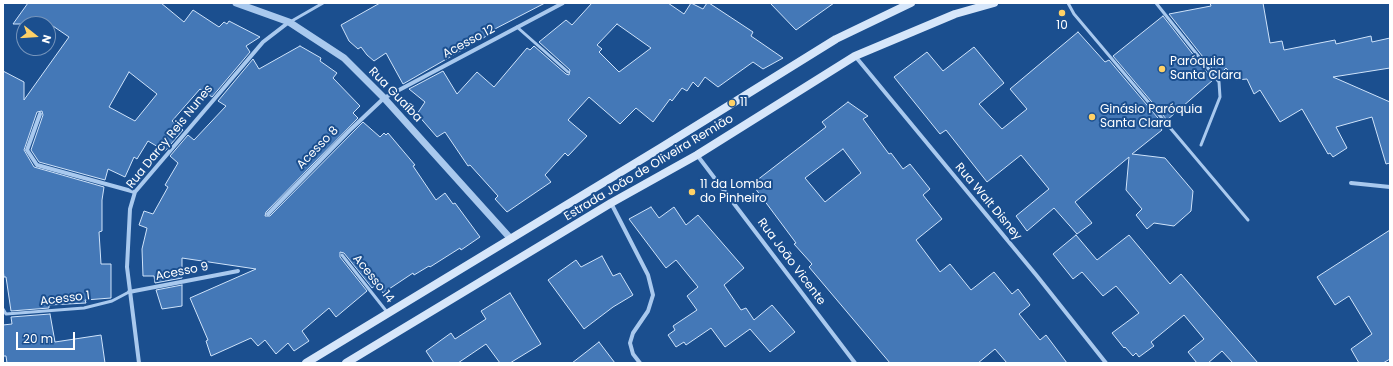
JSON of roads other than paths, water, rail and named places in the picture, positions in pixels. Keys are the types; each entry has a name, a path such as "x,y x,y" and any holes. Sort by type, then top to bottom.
{"main road":[{"name":"Estrada João de Oliveira Remião","path":"306,363 662,147 836,38 911,3"},
{"name":"Estrada João de Oliveira Remião","path":"346,363 612,203 697,155 855,56 955,14 994,3"}],"street":[{"name":"Rua Guaíba","path":"236,3 289,22 344,58 384,98 511,239"},
{"name":"Acesso 12","path":"384,98 563,3"},
{"name":"Rua Darcy Reis Nunes","path":"139,363 127,267 130,209 134,192 263,42 289,22"},
{"name":"Rua Walt Disney","path":"855,56 1037,276 1106,363"},
{"name":"Acesso 8","path":"268,214 349,131 384,98"},
{"path":"40,114 27,150 37,165 134,192"},
{"name":"Rua João Vicente","path":"697,155 855,363"},
{"path":"1351,183 1390,187"},
{"path":"612,203 648,274 653,295 648,311 633,333 630,343 633,354 640,363"},
{"name":"Acesso 9","path":"130,292 238,271"}],"lane":[{"path":"289,22 323,3"},
{"path":"1068,3 1074,14 1248,220"},
{"path":"1156,3 1219,82 1220,97 1201,145"},
{"path":"517,27 568,72"},
{"name":"Acesso 14","path":"342,255 389,314"},
{"name":"Acesso 1","path":"3,309 6,314 84,308 112,301 130,292"}],"place":[{"name":"10","path":"1062,13"},
{"name":"Paróquia Santa Clara","path":"1162,69"},
{"name":"11","path":"732,103"},
{"name":"Ginásio Paróquia Santa Clara","path":"1092,117"},
{"name":"11 da Lomba do Pinheiro","path":"692,192"}]}
